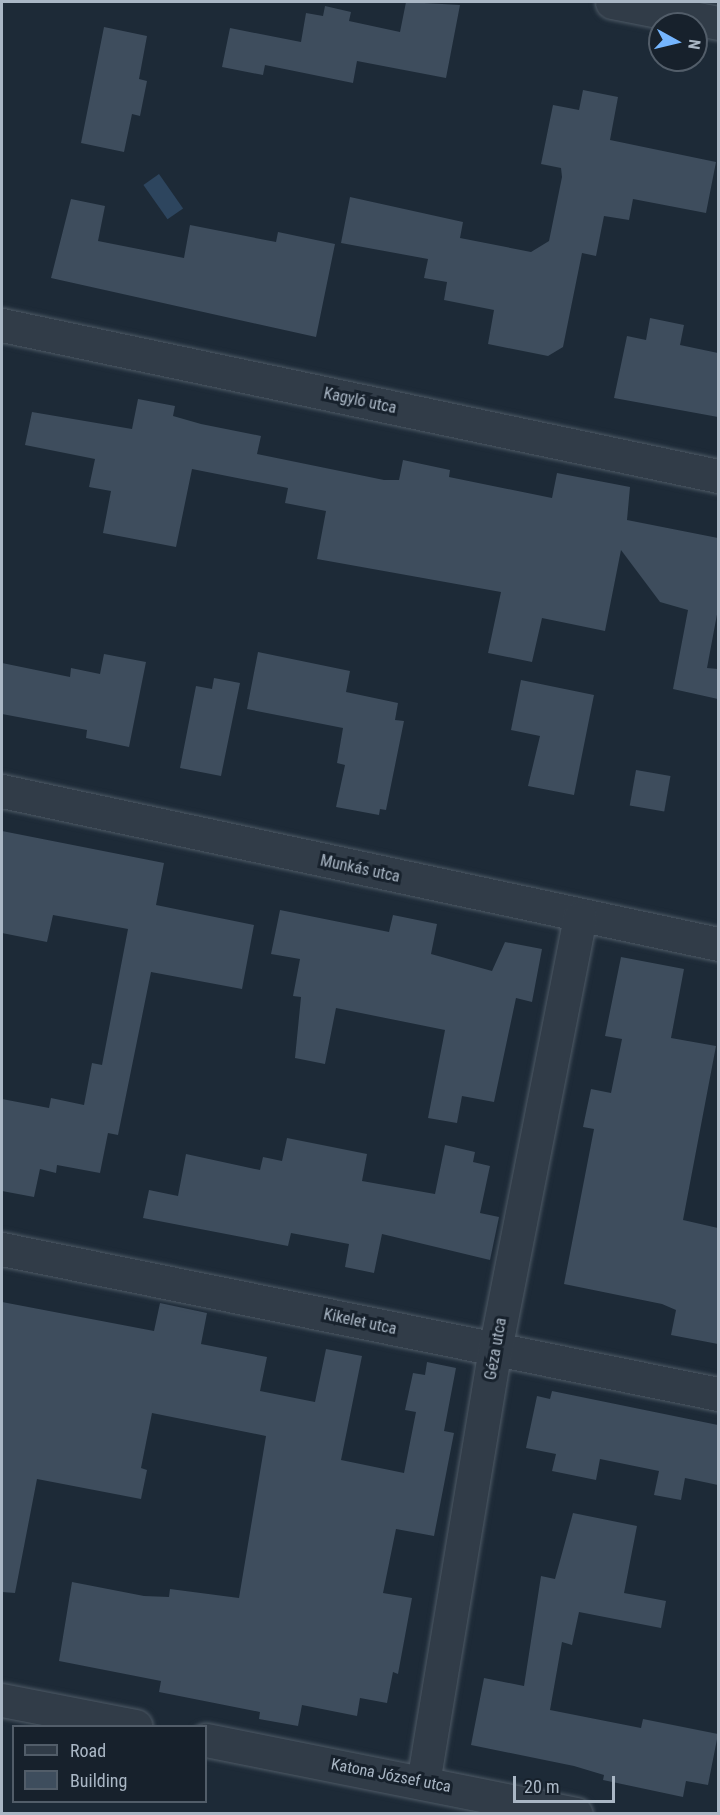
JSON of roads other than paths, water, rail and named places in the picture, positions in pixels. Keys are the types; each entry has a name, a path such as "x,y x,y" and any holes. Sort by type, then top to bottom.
{"street":[{"path":"612,2 718,23"},
{"name":"Kagyló utca","path":"2,325 718,476"},
{"name":"Munkás utca","path":"2,791 580,917 718,944"},
{"name":"Géza utca","path":"423,1783 495,1350 580,917"},
{"name":"Kikelet utca","path":"2,1249 718,1394"},
{"path":"2,1700 131,1725"},
{"name":"Katona József utca","path":"207,1740 576,1814"}],"water":[{"path":"159,174 183,208 168,219 143,185"}]}
